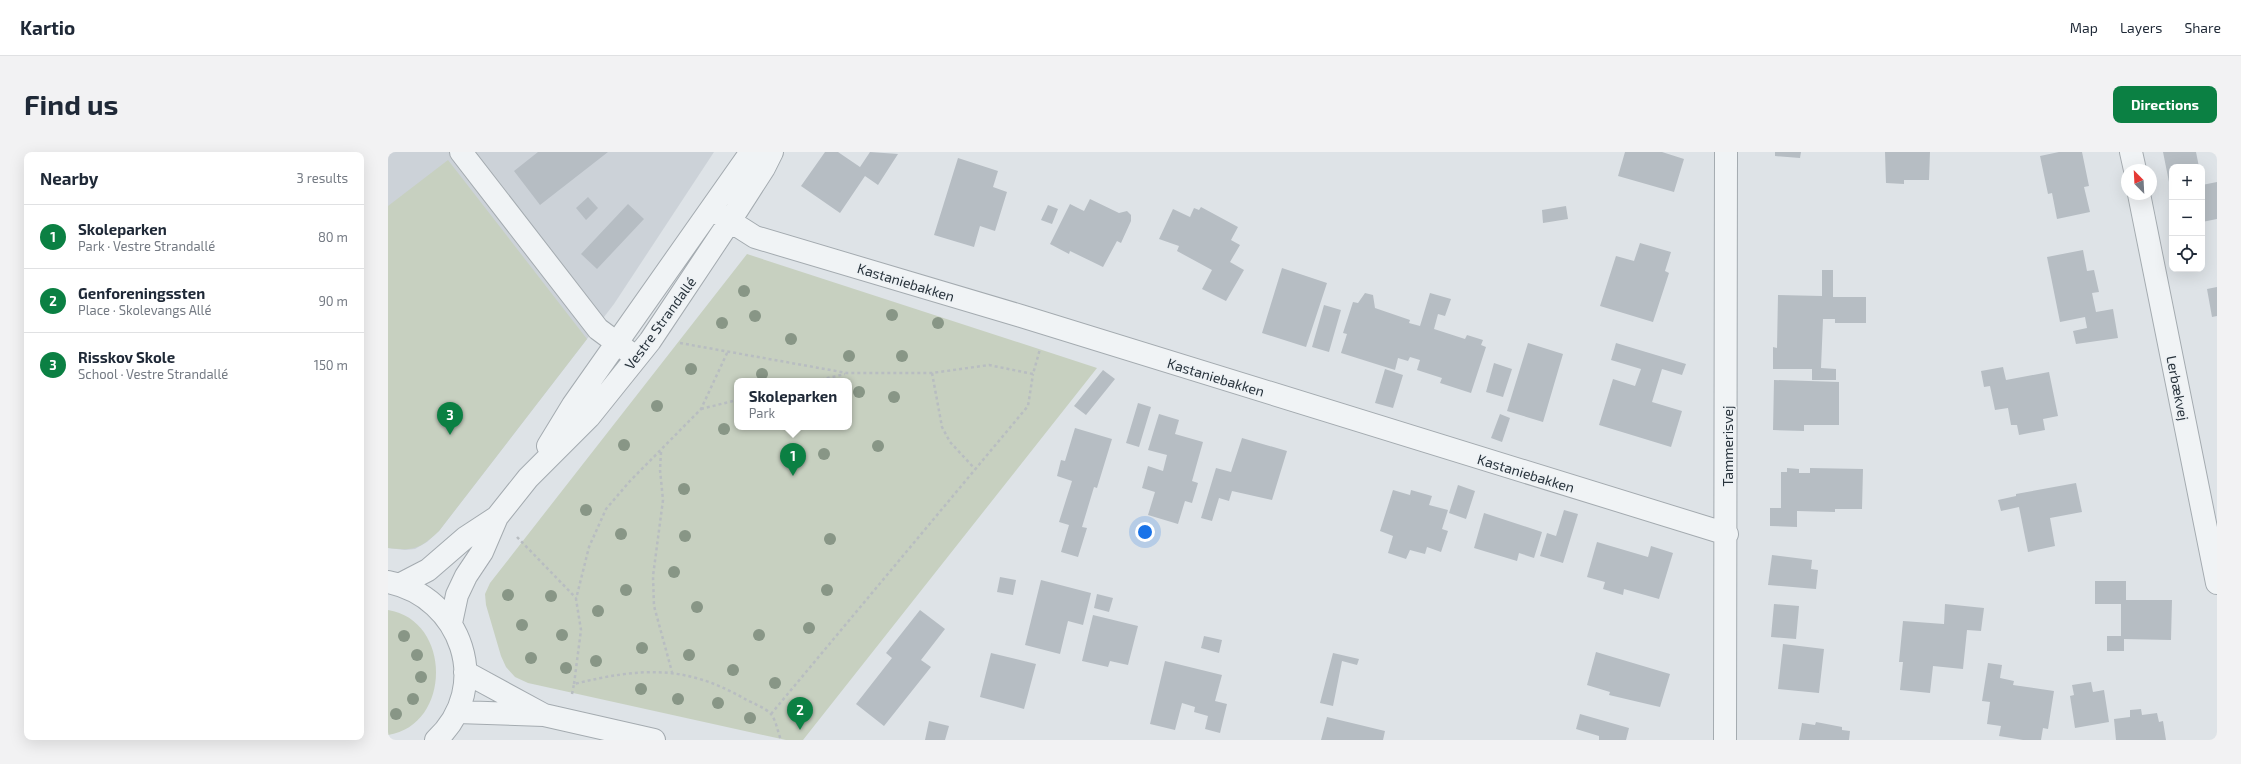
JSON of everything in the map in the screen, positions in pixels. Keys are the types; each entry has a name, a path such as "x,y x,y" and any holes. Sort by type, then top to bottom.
{"street":[{"path":"461,152 598,328 636,358"},
{"name":"Vestre Strandallé","path":"528,478 573,405 618,344 751,152"},
{"name":"Vestre Strandallé","path":"450,623 457,595 466,576 482,552 497,517 528,478 589,417 658,329 730,221 764,168 772,152"},
{"name":"Tammerisvej","path":"1725,740 1727,534 1726,152"},
{"path":"2131,152 2133,164"},
{"name":"Lerbækvej","path":"2140,200 2217,582"},
{"name":"Kastaniebakken","path":"711,209 755,237 1046,324 1727,534"},
{"name":"Vestre Strandallé","path":"395,583 428,570 465,538 497,517"},
{"path":"395,583 429,599 450,623 459,638 464,655 464,686 457,712 444,732 436,740"},
{"path":"465,672 544,715"},
{"path":"457,712 544,715 654,740"}],"path":[{"path":"771,714 1028,406 1033,374 1046,324"},
{"path":"658,329 680,342 847,373 932,373 989,365 1033,374"},
{"path":"566,720 574,684 582,630 576,599 589,547 606,509 630,481 701,409 728,351"},
{"path":"827,378 847,373"},
{"path":"932,373 942,427 950,442 975,469"},
{"path":"701,409 734,401"},
{"path":"661,451 660,470 663,500 653,576 654,606 672,672"},
{"path":"497,517 576,599"},
{"path":"574,684 613,675 642,671 672,672 724,687 771,714 781,740"}],"shaded area":[{"path":"388,152 714,152 614,304 439,531 427,542 415,549 405,550 388,548"}],"green space":[{"path":"448,160 587,339 439,531 427,542 411,549 388,548 388,206"},
{"path":"747,254 1097,368 803,740 786,740 528,683 515,677 506,667 501,656 486,605 485,594 490,583"},
{"path":"388,610 409,618 424,632 433,651 436,672 433,694 424,713 409,727 388,735"}],"building":[{"path":"538,152 608,152 540,205 514,171"},
{"path":"825,152 838,152 860,167 870,152 898,154 878,185 865,176 840,213 801,186"},
{"path":"1625,152 1662,152 1684,159 1674,192 1618,176"},
{"path":"1775,152 1801,152 1800,158 1775,156"},
{"path":"1885,152 1930,152 1929,180 1904,180 1904,184 1886,183"},
{"path":"2059,152 2082,152 2089,186 2084,187 2090,212 2057,219 2052,193 2048,194 2040,156"},
{"path":"2163,152 2196,152 2198,164 2169,164 2169,182"},
{"path":"958,158 998,171 993,187 1007,192 995,231 980,226 974,247 934,235"},
{"path":"2217,182 2217,219 2205,221 2205,200 2205,184"},
{"path":"588,197 598,208 586,220 576,208"},
{"path":"1090,199 1119,213 1127,211 1131,215 1131,221 1121,243 1117,241 1103,267 1070,251 1069,254 1050,244 1070,204 1084,211"},
{"path":"628,204 644,219 597,269 581,254"},
{"path":"1048,205 1058,209 1052,224 1041,220"},
{"path":"1566,206 1568,219 1543,223 1542,210"},
{"path":"1201,207 1238,227 1231,240 1240,245 1230,262 1244,270 1226,301 1202,289 1212,270 1177,251 1179,246 1159,239 1173,209 1190,217 1194,208 1199,210"},
{"path":"1640,243 1671,252 1665,271 1669,273 1653,322 1600,306 1616,256 1634,261"},
{"path":"2083,250 2087,271 2094,270 2099,292 2092,293 2096,312 2113,309 2118,338 2076,344 2073,331 2087,328 2085,317 2060,322 2047,257"},
{"path":"1282,268 1327,283 1306,347 1262,333"},
{"path":"1822,270 1833,270 1833,297 1866,297 1866,323 1835,323 1835,319 1823,319 1821,368 1836,369 1836,380 1812,380 1812,369 1773,369 1773,347 1777,348 1778,295 1822,296"},
{"path":"2217,287 2217,316 2212,317 2207,289"},
{"path":"1365,293 1373,295 1375,308 1410,320 1409,323 1420,326 1430,293 1451,299 1445,316 1438,314 1434,329 1465,339 1467,335 1483,340 1481,345 1486,347 1471,393 1440,383 1442,378 1417,370 1420,360 1410,357 1408,361 1398,358 1395,370 1341,353 1347,334 1343,333 1353,302 1358,303"},
{"path":"1324,305 1341,310 1329,352 1312,347"},
{"path":"1528,343 1563,354 1543,422 1507,411"},
{"path":"1616,343 1686,364 1682,375 1662,369 1652,402 1682,411 1671,447 1599,425 1613,379 1635,386 1641,369 1611,360"},
{"path":"1494,363 1512,369 1503,397 1486,392"},
{"path":"2003,367 2006,380 2049,372 2058,416 2043,419 2045,430 2019,435 2017,425 2011,425 2008,408 1995,410 1990,386 1984,387 1981,371"},
{"path":"1385,369 1403,375 1393,408 1375,403"},
{"path":"1103,370 1115,379 1086,415 1074,406"},
{"path":"1774,380 1839,382 1839,425 1804,425 1804,431 1773,430"},
{"path":"1138,403 1151,407 1139,447 1126,443"},
{"path":"1159,414 1179,420 1175,434 1203,442 1192,481 1198,483 1192,503 1185,501 1178,524 1148,515 1155,492 1142,488 1148,466 1163,471 1167,455 1148,450"},
{"path":"1500,414 1510,418 1502,442 1491,438"},
{"path":"1075,428 1112,439 1097,488 1094,487 1082,527 1087,528 1078,557 1061,552 1069,525 1059,522 1072,481 1057,476 1061,460 1065,461"},
{"path":"1242,438 1287,451 1272,500 1232,491 1229,501 1219,498 1212,521 1201,518 1216,468 1231,472"},
{"path":"1787,468 1799,469 1799,473 1810,473 1810,468 1863,469 1862,509 1835,509 1835,512 1797,511 1797,527 1770,526 1770,508 1781,508 1781,472 1787,472"},
{"path":"2076,483 2082,512 2050,518 2055,546 2028,552 2019,507 2001,511 1998,500 2016,496 2016,494"},
{"path":"1458,485 1475,491 1466,519 1449,513"},
{"path":"1393,490 1410,495 1411,490 1432,496 1429,505 1448,510 1442,529 1448,531 1441,552 1427,547 1425,554 1410,550 1406,559 1388,553 1393,536 1380,531"},
{"path":"1564,510 1578,514 1563,563 1540,556 1547,533 1556,536"},
{"path":"1484,513 1542,532 1534,558 1519,553 1517,561 1474,548"},
{"path":"1597,542 1648,557 1651,546 1673,553 1659,599 1624,589 1623,595 1603,589 1605,582 1587,577"},
{"path":"1772,555 1812,560 1811,569 1818,570 1816,589 1768,585"},
{"path":"1000,577 1016,580 1013,595 997,592"},
{"path":"1041,580 1091,593 1083,625 1068,621 1060,654 1025,645"},
{"path":"2095,581 2126,581 2126,600 2172,600 2171,640 2124,639 2124,651 2107,651 2107,636 2121,636 2121,604 2095,604"},
{"path":"1097,594 1113,598 1109,612 1094,608"},
{"path":"1774,604 1799,606 1796,639 1771,637"},
{"path":"1945,604 1984,608 1981,631 1967,630 1963,669 1933,666 1930,693 1900,690 1903,662 1899,662 1903,621 1944,624"},
{"path":"920,610 945,629 921,660 931,667 884,726 856,704 892,658 886,653"},
{"path":"1093,615 1138,626 1128,665 1110,661 1108,667 1082,661"},
{"path":"1204,636 1222,640 1219,653 1201,648"},
{"path":"1783,644 1824,649 1819,693 1778,689"},
{"path":"1596,652 1670,674 1660,707 1609,695 1610,692 1587,685"},
{"path":"991,653 1036,664 1024,709 980,697"},
{"path":"1333,653 1359,659 1357,665 1342,661 1333,706 1320,703"},
{"path":"1165,661 1222,675 1215,701 1227,704 1220,733 1205,729 1208,716 1194,712 1195,707 1182,703 1175,730 1150,724"},
{"path":"1988,663 2002,665 2000,678 2014,681 2013,685 2054,691 2048,729 2043,728 2041,740 2023,740 1999,736 2001,726 1987,724 1990,702 1982,701"},
{"path":"2091,682 2093,692 2104,690 2109,722 2075,728 2070,696 2074,695 2072,685"},
{"path":"2141,709 2142,715 2157,713 2159,722 2163,721 2166,740 2116,740 2114,719 2130,717 2130,710"},
{"path":"1580,714 1629,728 1626,740 1599,740 1599,736 1576,729"},
{"path":"1327,717 1385,731 1383,740 1321,740"},
{"path":"929,721 949,726 945,740 925,740"},
{"path":"1816,722 1842,727 1842,730 1850,731 1849,740 1799,740 1802,723 1815,725"}],"place":[{"name":"Risskov Skole","path":"450,435"},
{"name":"Skoleparken","path":"793,476"},
{"name":"Genforeningssten","path":"800,730"}]}
